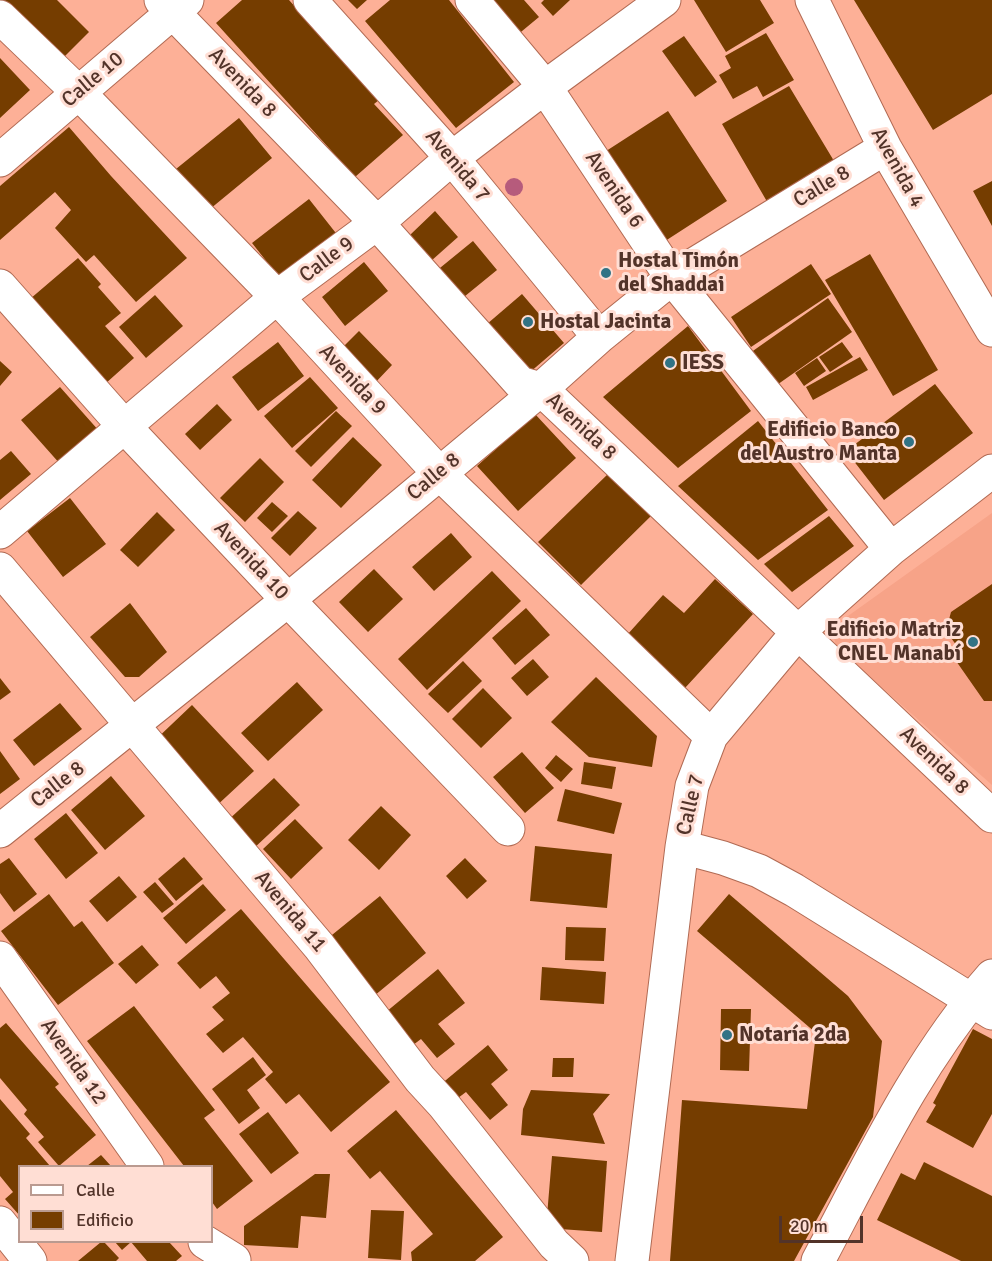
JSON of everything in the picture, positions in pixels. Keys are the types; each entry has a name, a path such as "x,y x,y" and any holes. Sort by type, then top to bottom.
{"street":[{"name":"Avenida 7","path":"310,0 452,158 599,337"},
{"name":"Avenida 6","path":"472,0 544,87 672,278 891,549"},
{"name":"Avenida 4","path":"812,0 885,148 992,330"},
{"name":"Calle 10","path":"0,160 174,4"},
{"name":"Avenida 8","path":"174,4 377,223 520,383 541,389 992,816"},
{"name":"Calle 9","path":"0,532 277,297 377,223 452,158 544,87 642,6"},
{"name":"Avenida 9","path":"0,17 78,92 277,297 439,473 711,736"},
{"name":"Calle 8","path":"0,831 288,600 672,278 885,148"},
{"name":"Avenida 10","path":"0,286 124,426 508,829"},
{"name":"Calle 7","path":"632,1261 682,847 692,786 711,736 798,632 891,549 992,471"},
{"name":"Avenida 11","path":"0,569 319,946 420,1079 443,1104 554,1244 572,1261"},
{"path":"682,847 759,871 794,890 981,1007"},
{"name":"Avenida 12","path":"0,958 146,1165"},
{"path":"818,1261 902,1102 981,1007 992,976"},
{"path":"0,1223 30,1261"},
{"path":"207,1243 242,1261"}],"shaded area":[{"path":"992,513 992,785 852,661 836,645 833,635 841,621"}],"building":[{"path":"0,0 57,0 89,32 55,66 0,11"},
{"path":"242,0 289,0 379,100 374,104 403,135 355,177 216,23"},
{"path":"348,0 367,0 357,9"},
{"path":"390,0 449,0 514,82 456,128 365,21"},
{"path":"488,0 524,0 539,17 510,41"},
{"path":"544,0 570,0 553,16 541,3"},
{"path":"694,0 760,0 774,23 726,52"},
{"path":"854,0 992,0 992,94 933,130"},
{"path":"766,33 794,80 763,97 757,86 733,99 719,75 731,68 725,56"},
{"path":"684,36 717,82 695,97 662,51"},
{"path":"0,58 30,90 0,118"},
{"path":"789,86 837,166 769,205 722,124"},
{"path":"668,111 727,201 659,245 600,155"},
{"path":"239,118 272,158 210,209 176,169"},
{"path":"69,127 187,258 136,302 94,255 86,262 55,228 71,210 55,192 0,240 0,186"},
{"path":"992,181 992,226 973,191"},
{"path":"309,199 339,237 282,281 252,243"},
{"path":"435,211 458,237 431,261 410,237"},
{"path":"473,241 497,270 459,301 435,272"},
{"path":"870,254 938,370 893,396 825,280"},
{"path":"78,258 101,284 98,287 121,313 105,326 134,358 105,384 30,299"},
{"path":"364,262 388,291 345,326 322,297"},
{"path":"811,264 831,294 751,347 731,317"},
{"path":"522,294 564,343 529,373 487,324"},
{"path":"155,295 183,326 146,358 119,327"},
{"path":"828,298 852,332 774,387 750,353"},
{"path":"688,326 751,411 678,468 603,397"},
{"path":"359,331 392,365 374,384 340,350"},
{"path":"278,342 304,376 258,411 232,377"},
{"path":"842,342 853,357 830,372 819,357"},
{"path":"860,357 868,370 813,400 806,387"},
{"path":"817,358 826,371 804,386 795,373"},
{"path":"0,361 12,372 0,386"},
{"path":"310,377 338,408 292,448 264,416"},
{"name":"Edificio Banco del Austro Manta","path":"935,384 973,433 884,500 846,451"},
{"path":"60,387 100,432 61,465 21,420"},
{"path":"217,404 232,420 200,450 185,434"},
{"path":"336,411 352,426 311,467 295,451"},
{"path":"535,414 576,458 518,511 477,466"},
{"path":"758,421 828,510 758,560 678,486"},
{"path":"353,437 382,465 341,508 312,480"},
{"path":"11,451 31,474 0,500 0,460"},
{"path":"260,458 284,482 245,522 220,498"},
{"path":"609,473 651,516 581,585 538,542"},
{"path":"70,498 106,544 63,577 27,531"},
{"path":"272,502 288,516 272,532 257,518"},
{"path":"298,511 317,528 290,556 271,538"},
{"path":"157,512 175,530 138,567 120,550"},
{"path":"829,516 854,546 792,592 764,564"},
{"path":"451,533 472,557 434,591 412,567"},
{"path":"374,569 403,599 368,632 339,602"},
{"path":"492,571 521,601 427,690 398,659"},
{"path":"715,579 753,614 685,688 627,635 663,595 684,613"},
{"name":"Edificio Matriz CNEL Manabí","path":"992,584 992,701 984,701 954,658 962,653 946,631 951,612"},
{"path":"130,603 167,652 139,677 125,677 90,637"},
{"path":"526,608 550,635 515,665 492,638"},
{"path":"533,659 549,677 527,696 511,678"},
{"path":"463,661 482,681 448,713 428,694"},
{"path":"596,677 657,736 652,767 589,757 551,722"},
{"path":"0,678 11,692 0,700"},
{"path":"297,682 323,710 268,761 241,733"},
{"path":"483,688 512,718 481,748 452,719"},
{"path":"60,703 82,729 34,766 13,740"},
{"path":"192,705 254,771 213,809 151,744"},
{"path":"0,751 20,779 0,794"},
{"path":"522,752 554,788 525,813 493,777"},
{"path":"556,755 573,769 561,782 545,768"},
{"path":"584,762 616,767 612,789 581,784"},
{"path":"111,776 145,816 105,850 71,810"},
{"path":"274,778 300,805 252,850 226,822"},
{"path":"565,789 622,803 614,834 557,821"},
{"path":"381,806 411,835 379,870 348,840"},
{"path":"66,813 98,853 66,879 34,839"},
{"path":"295,819 323,848 291,879 263,849"},
{"path":"535,846 612,854 607,908 530,901"},
{"path":"184,857 203,879 176,901 158,879"},
{"path":"9,858 37,894 14,912 0,893 0,864"},
{"path":"465,858 487,881 467,899 446,876"},
{"path":"119,876 137,897 107,922 89,901"},
{"path":"155,882 174,904 162,913 143,892"},
{"path":"203,884 226,910 186,944 163,918"},
{"path":"49,894 74,927 82,921 114,963 58,1005 1,931"},
{"path":"729,894 848,996 882,1041 873,1117 794,1261 670,1261 682,1100 807,1109 816,1033 697,931"},
{"path":"380,896 426,953 374,996 327,939"},
{"path":"241,909 390,1082 331,1132 299,1094 286,1104 265,1079 273,1072 243,1037 223,1053 206,1034 224,1020 212,1007 230,993 216,976 200,989 177,963"},
{"path":"566,927 606,928 604,961 565,960"},
{"path":"142,945 159,965 136,984 118,964"},
{"path":"542,967 606,972 604,1004 540,1000"},
{"path":"438,969 465,1003 438,1024 455,1044 437,1058 421,1039 413,1045 386,1012"},
{"path":"134,1006 215,1110 204,1118 253,1181 217,1209 213,1203 213,1165 183,1165 87,1041"},
{"path":"721,1009 751,1009 749,1071 720,1070"},
{"path":"6,1023 59,1084 55,1087 96,1135 60,1165 38,1142 44,1137 24,1114 27,1110 0,1078 0,1028"},
{"path":"973,1029 992,1039 992,1114 973,1148 926,1122 936,1105 933,1103"},
{"path":"488,1045 508,1070 491,1084 508,1105 490,1120 466,1092 454,1101 440,1085"},
{"path":"253,1057 266,1075 247,1090 260,1108 239,1124 212,1089"},
{"path":"553,1058 574,1058 573,1077 552,1077"},
{"path":"531,1090 610,1094 593,1114 605,1144 521,1135 523,1109"},
{"path":"0,1099 30,1134 26,1138 49,1165 18,1165 18,1214 5,1199 13,1192 0,1176"},
{"path":"396,1110 503,1237 475,1261 412,1261 411,1252 433,1234 380,1171 370,1179 347,1151"},
{"path":"268,1112 299,1153 271,1174 239,1134"},
{"path":"101,1155 110,1165 88,1165"},
{"path":"552,1156 607,1161 602,1232 546,1228"},
{"path":"924,1162 992,1196 992,1261 961,1261 877,1220 901,1173 915,1180"},
{"path":"315,1174 330,1174 326,1218 301,1216 298,1248 244,1245 244,1226"},
{"path":"371,1210 404,1211 401,1260 368,1258"},
{"path":"100,1243 105,1243 119,1258 116,1261 78,1261"},
{"path":"116,1243 130,1243 122,1250"},
{"path":"132,1243 170,1243 182,1256 176,1261 147,1261"}],"place":[{"name":"Hostal Timón del Shaddai","path":"606,273"},
{"name":"Hostal Jacinta","path":"528,322"},
{"name":"IESS","path":"670,363"},
{"name":"Edificio Banco del Austro Manta","path":"909,442"},
{"name":"Edificio Matriz CNEL Manabí","path":"973,642"},
{"name":"Notaría 2da","path":"727,1035"}]}
